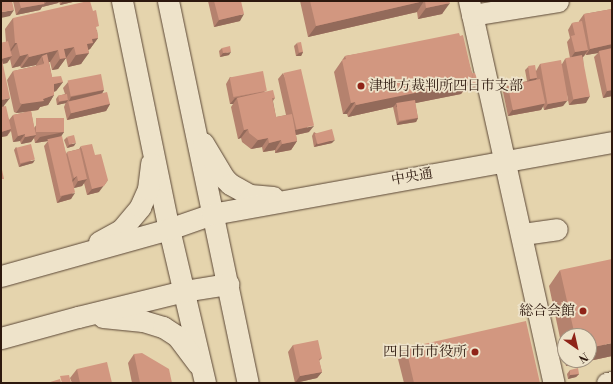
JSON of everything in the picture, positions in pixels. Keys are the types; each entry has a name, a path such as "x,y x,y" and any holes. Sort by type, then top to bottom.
{"street":[{"path":"122,1 169,229 204,377"},
{"path":"168,1 248,383"},
{"path":"554,383 471,8 558,1"},
{"path":"191,110 203,143 224,178 230,184 250,195 295,198"},
{"path":"1,276 57,262 121,230 132,219 140,207 148,189 151,176 151,140"},
{"name":"中央通","path":"57,262 169,229 212,214 612,142"},
{"path":"522,234 557,229"},
{"path":"1,338 78,316 184,291 228,284"},
{"path":"78,316 125,318 143,321 163,327 177,336 204,377"},
{"path":"607,383 612,382"}],"building":[{"path":"1,1 12,1 14,10 2,12"},
{"path":"19,1 44,1 44,4 21,8"},
{"path":"90,1 93,11 96,10 99,26 96,27 98,38 92,39 93,43 87,44 89,53 76,55 74,47 64,49 66,58 60,59 58,50 29,57 28,54 20,56 17,43 15,43 13,18"},
{"path":"214,1 241,1 244,14 219,20"},
{"path":"310,1 424,1 316,26"},
{"path":"425,1 449,1 450,3 426,8"},
{"path":"612,9 612,44 590,49 584,14"},
{"path":"582,21 588,50 575,52 571,36 575,35 572,23"},
{"path":"459,33 460,36 463,35 473,78 468,79 469,82 356,105 355,102 351,103 342,60 346,59 345,56"},
{"path":"8,41 12,56 1,59 1,43"},
{"path":"301,42 303,52 299,53 297,43"},
{"path":"230,46 231,52 223,53 222,48"},
{"path":"612,48 612,90 607,91 599,51"},
{"path":"47,54 52,77 61,76 63,82 54,84 54,95 43,99 44,101 20,103 13,71 44,64 42,56"},
{"path":"582,55 590,96 573,99 565,58"},
{"path":"1,60 10,98 1,100"},
{"path":"561,60 568,100 547,104 540,64"},
{"path":"535,65 537,78 530,79 528,66"},
{"path":"301,69 314,126 297,130 283,73"},
{"path":"263,71 267,91 233,97 230,77"},
{"path":"472,73 475,73 479,85 472,87 471,81 473,78"},
{"path":"101,74 104,90 71,96 68,80"},
{"path":"540,79 545,103 513,110 508,86"},
{"path":"273,90 275,98 272,98 276,117 292,114 297,141 282,144 281,140 269,143 268,138 258,140 249,133 248,129 244,130 237,98"},
{"path":"107,92 110,104 71,113 68,102"},
{"path":"67,94 68,100 59,101 58,95"},
{"path":"415,100 418,118 399,121 396,103"},
{"path":"6,106 11,129 1,132 1,107"},
{"path":"31,111 36,135 25,137 25,134 18,136 13,115"},
{"path":"36,118 64,118 64,132 36,132"},
{"path":"332,129 335,140 317,144 315,134"},
{"path":"74,135 76,143 69,144 67,137"},
{"path":"62,136 75,193 60,196 47,139"},
{"path":"31,144 35,160 20,163 16,148"},
{"path":"92,144 95,155 101,154 108,180 104,186 92,189 81,146"},
{"path":"80,149 87,179 78,181 77,176 74,178 67,152"},
{"path":"1,165 4,179 1,179"},
{"name":"総合会館","path":"612,259 612,343 597,346 597,328 573,328 560,270"},
{"name":"四日市市役所","path":"526,321 540,383 414,383 406,348"},
{"path":"318,340 322,358 319,359 322,372 300,376 293,345"},
{"path":"142,353 169,369 172,383 140,383 134,354"},
{"path":"107,362 112,383 80,383 77,369"},
{"path":"578,368 579,374 570,375 570,370"},
{"path":"69,375 71,383 62,383 60,376"},
{"path":"60,379 61,383 47,383"}],"place":[{"name":"津地方裁判所四日市支部","path":"361,86"},
{"name":"総合会館","path":"583,311"},
{"name":"四日市市役所","path":"475,352"}]}
